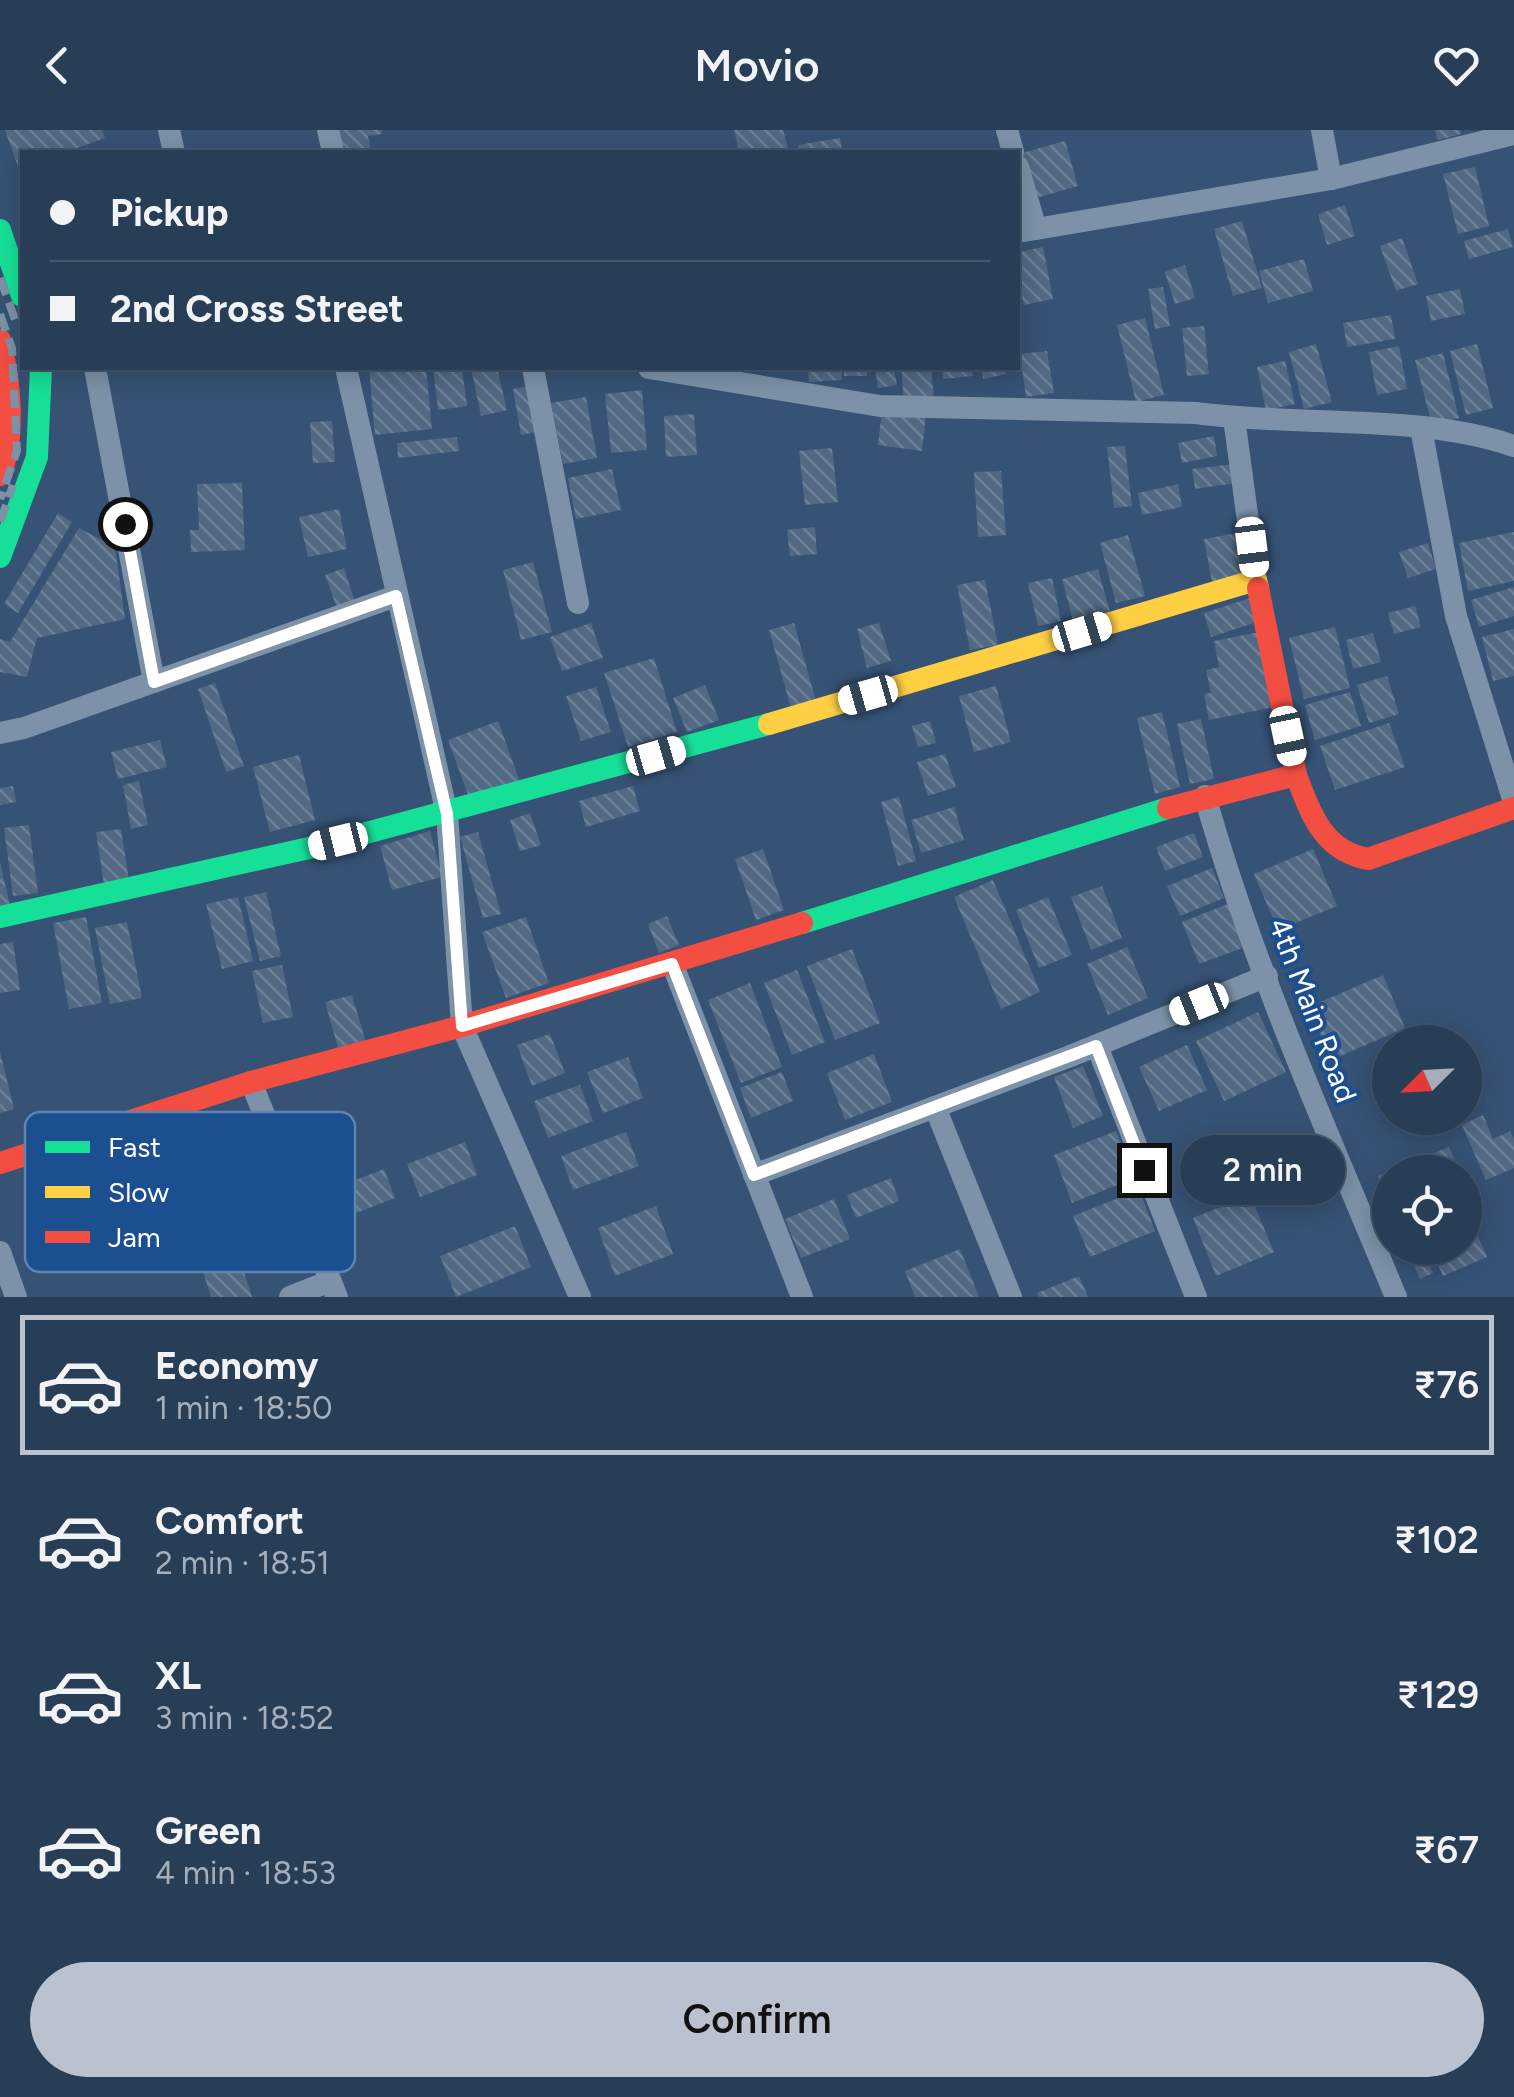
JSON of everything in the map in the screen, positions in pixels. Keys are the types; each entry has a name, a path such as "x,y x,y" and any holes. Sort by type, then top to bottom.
{"street":[{"path":"1322,130 1332,178"},
{"path":"1020,180 1027,231 1332,178 1514,134"},
{"path":"0,230 20,290"},
{"path":"0,340 9,366 9,454 0,475"},
{"path":"0,557 37,457 42,370"},
{"path":"96,370 154,682"},
{"path":"346,370 447,814 462,1026 580,1297"},
{"path":"533,370 578,603"},
{"path":"661,370 880,406 1196,413 1421,428 1486,437 1514,446"},
{"path":"1234,418 1256,580 1296,776 1320,832 1339,852 1368,860 1514,805 1456,616 1421,428"},
{"path":"0,916 157,886 447,814 1256,580"},
{"path":"0,733 24,728 396,596"},
{"path":"158,1112 251,1082 462,1026 672,964 1205,796 1296,776"},
{"name":"4th Main Road","path":"1205,796 1221,854 1396,1297"},
{"path":"672,964 802,1297"},
{"path":"754,1175 1096,1046 1268,976"},
{"path":"1096,1046 1196,1297"},
{"path":"251,1082 263,1112"},
{"path":"935,1108 1011,1297"},
{"path":"0,1163 25,1155"},
{"path":"0,1252 16,1297"},
{"path":"290,1297 334,1289"}],"building":[{"path":"5,130 102,130 105,138 72,150 20,150 19,169"},
{"path":"333,130 381,130 382,134 368,136 371,150 337,150"},
{"path":"734,130 783,130 788,150 739,150"},
{"path":"1435,130 1460,130 1461,134 1438,140"},
{"path":"840,138 842,150 799,150 798,145"},
{"path":"1065,141 1078,186 1029,200 1020,153"},
{"path":"1475,167 1489,226 1458,234 1443,174"},
{"path":"1345,205 1355,236 1327,245 1318,214"},
{"path":"1242,221 1262,288 1233,296 1214,229"},
{"path":"1508,229 1513,247 1469,259 1464,241"},
{"path":"1402,238 1418,284 1396,291 1380,246"},
{"path":"1043,247 1053,299 1024,305 1020,252"},
{"path":"1304,259 1313,291 1268,303 1259,271"},
{"path":"1185,265 1195,298 1175,304 1165,272"},
{"path":"1163,287 1170,326 1155,329 1148,289"},
{"path":"1460,289 1465,314 1431,321 1426,296"},
{"path":"1391,315 1395,339 1347,347 1343,323"},
{"path":"1145,318 1164,395 1136,402 1117,325"},
{"path":"1204,326 1209,374 1187,376 1182,328"},
{"path":"1316,344 1332,402 1304,409 1289,352"},
{"path":"1477,344 1493,408 1466,415 1450,351"},
{"path":"1399,346 1407,389 1377,395 1369,352"},
{"path":"1047,351 1054,393 1026,397 1020,354"},
{"path":"1443,353 1459,418 1432,425 1415,360"},
{"path":"1285,361 1295,404 1266,410 1257,367"},
{"path":"369,370 426,370 432,429 375,435"},
{"path":"433,370 462,370 467,406 438,410"},
{"path":"471,370 497,370 507,410 481,416"},
{"path":"808,370 841,370 842,380 809,382"},
{"path":"844,370 867,370 867,376 844,376"},
{"path":"875,370 894,370 897,385 878,388"},
{"path":"901,370 931,370 934,399 904,402"},
{"path":"942,370 972,370 973,376 943,379"},
{"path":"981,370 1005,370 1006,374 983,379"},
{"path":"535,385 543,431 521,435 513,389"},
{"path":"642,390 647,450 611,453 605,394"},
{"path":"586,397 597,458 563,464 551,403"},
{"path":"882,410 926,415 922,451 878,445"},
{"path":"694,414 697,455 666,457 664,416"},
{"path":"332,421 335,462 313,463 310,422"},
{"path":"1214,436 1217,456 1182,463 1178,443"},
{"path":"457,437 459,451 398,458 397,443"},
{"path":"1125,446 1132,506 1114,508 1107,447"},
{"path":"832,448 838,502 805,505 799,451"},
{"path":"1234,464 1236,483 1195,489 1192,469"},
{"path":"612,469 621,510 576,519 568,478"},
{"path":"1001,471 1006,535 978,537 974,472"},
{"path":"242,483 245,550 191,552 190,530 199,530 197,484"},
{"path":"1178,484 1182,507 1142,515 1138,493"},
{"path":"339,509 347,549 308,557 299,517"},
{"path":"58,513 72,522 18,613 4,604"},
{"path":"815,527 817,554 790,556 787,530"},
{"path":"79,528 115,547 125,619 37,638 27,677 0,672 0,639 10,642"},
{"path":"1514,532 1514,581 1468,591 1459,543"},
{"path":"1237,533 1246,575 1212,582 1204,539"},
{"path":"1128,535 1145,596 1116,603 1100,543"},
{"path":"1428,543 1436,569 1408,578 1399,552"},
{"path":"533,562 552,632 521,640 503,570"},
{"path":"344,568 355,602 337,608 325,575"},
{"path":"1098,569 1111,615 1074,625 1062,579"},
{"path":"1052,578 1061,621 1038,626 1028,583"},
{"path":"985,580 998,645 970,650 957,585"},
{"path":"1514,587 1514,616 1479,627 1471,600"},
{"path":"1250,598 1257,622 1211,637 1204,613"},
{"path":"1415,606 1421,627 1394,634 1388,613"},
{"path":"591,623 603,658 562,671 550,637"},
{"path":"794,623 816,701 791,708 769,630"},
{"path":"879,623 891,661 867,668 857,629"},
{"path":"1335,627 1350,688 1304,699 1289,638"},
{"path":"1514,629 1514,676 1493,681 1482,637"},
{"path":"1259,632 1275,707 1209,720 1204,694 1211,693 1206,670 1219,667 1214,641"},
{"path":"1373,633 1381,662 1353,669 1346,640"},
{"path":"654,658 677,732 628,747 604,673"},
{"path":"1387,676 1399,714 1369,723 1357,685"},
{"path":"215,683 244,766 226,772 198,689"},
{"path":"705,685 719,720 687,732 673,698"},
{"path":"996,686 1011,742 974,752 959,696"},
{"path":"596,687 611,732 581,741 566,696"},
{"path":"1350,692 1361,726 1315,740 1305,705"},
{"path":"1162,712 1180,787 1155,794 1137,718"},
{"path":"1201,719 1214,779 1190,784 1177,724"},
{"path":"498,721 520,782 470,800 448,740"},
{"path":"930,721 936,743 918,747 912,726"},
{"path":"1389,723 1405,767 1335,790 1320,746"},
{"path":"160,740 167,767 118,779 111,752"},
{"path":"945,754 956,787 928,796 917,762"},
{"path":"299,755 315,820 270,832 253,767"},
{"path":"139,781 148,825 131,829 123,785"},
{"path":"13,786 16,802 0,805 0,788"},
{"path":"633,786 640,811 586,827 579,801"},
{"path":"899,797 916,861 898,866 881,802"},
{"path":"954,807 964,840 921,853 911,820"},
{"path":"530,813 541,845 520,851 510,820"},
{"path":"29,825 38,893 13,896 4,828"},
{"path":"121,829 129,881 104,885 96,832"},
{"path":"430,831 442,877 392,890 380,846"},
{"path":"478,832 501,914 483,918 460,837"},
{"path":"1194,833 1203,857 1165,871 1156,847"},
{"path":"763,849 784,910 756,920 735,859"},
{"path":"1313,849 1337,906 1278,930 1254,874"},
{"path":"0,863 10,905 0,907"},
{"path":"1212,868 1224,898 1180,916 1167,886"},
{"path":"993,880 1040,992 1001,1009 954,897"},
{"path":"1102,886 1122,938 1091,950 1071,897"},
{"path":"266,892 281,956 260,961 244,897"},
{"path":"238,897 253,961 222,969 206,904"},
{"path":"1048,897 1072,955 1039,968 1016,910"},
{"path":"1228,904 1245,947 1199,964 1182,922"},
{"path":"667,916 679,945 659,953 648,924"},
{"path":"86,917 102,1003 69,1009 53,923"},
{"path":"526,917 549,983 506,998 482,932"},
{"path":"127,922 142,998 110,1004 95,928"},
{"path":"13,942 20,990 0,993 0,944"},
{"path":"1127,947 1148,998 1108,1015 1087,964"},
{"path":"852,949 880,1023 835,1040 807,966"},
{"path":"282,965 293,1017 263,1023 252,971"},
{"path":"797,970 825,1042 792,1055 764,983"},
{"path":"1383,975 1404,1025 1372,1025 1372,1042 1331,1060 1309,1007"},
{"path":"750,983 782,1067 741,1083 708,1000"},
{"path":"352,995 366,1043 339,1051 325,1002"},
{"path":"1258,1012 1286,1072 1224,1101 1196,1041"},
{"path":"550,1034 565,1073 532,1086 517,1045"},
{"path":"1187,1045 1207,1090 1159,1111 1139,1067"},
{"path":"0,1052 14,1109 0,1113"},
{"path":"874,1054 892,1102 845,1120 827,1073"},
{"path":"628,1057 643,1098 603,1113 587,1072"},
{"path":"1083,1066 1103,1116 1073,1128 1054,1077"},
{"path":"782,1072 793,1101 751,1118 740,1088"},
{"path":"580,1085 593,1121 548,1138 534,1101"},
{"path":"1482,1115 1493,1139 1510,1131 1514,1139 1514,1168 1486,1180 1482,1155 1475,1155 1466,1135 1482,1135"},
{"path":"1116,1131 1135,1178 1072,1203 1054,1155"},
{"path":"626,1132 639,1166 573,1190 561,1156"},
{"path":"465,1142 477,1175 420,1197 407,1164"},
{"path":"1449,1147 1453,1155 1429,1155"},
{"path":"384,1169 395,1198 355,1213 355,1180"},
{"path":"891,1178 899,1201 856,1218 847,1195"},
{"path":"1139,1190 1155,1231 1090,1257 1073,1216"},
{"path":"1250,1195 1274,1252 1216,1276 1193,1218"},
{"path":"834,1199 850,1239 801,1258 785,1219"},
{"path":"656,1206 673,1254 615,1276 598,1228"},
{"path":"515,1226 531,1267 456,1297 440,1256"},
{"path":"960,1249 979,1297 915,1297 905,1271"},
{"path":"1414,1265 1429,1265 1433,1273 1420,1279"},
{"path":"1438,1265 1468,1265 1443,1276"},
{"path":"203,1272 244,1272 252,1297 211,1297"},
{"path":"1079,1276 1088,1297 1039,1297 1037,1293"}],"railway":[{"path":"0,278 17,325"},
{"path":"0,314 12,348 17,451 0,499"},
{"path":"0,522 13,485"}],"traffic: fast":[{"path":"0,230 20,290"},
{"path":"0,557 37,457 41,370"},
{"path":"0,917 318,846 769,724"},
{"path":"802,923 1168,808"}],"traffic: slow":[{"path":"769,724 1256,580 1258,588"}],"traffic: jam":[{"path":"0,340 10,408 8,443 0,475"},
{"path":"1258,588 1296,775"},
{"path":"1168,808 1296,775 1314,817 1329,839 1353,855 1368,859 1514,808"},
{"path":"158,1112 251,1082 462,1026 802,923"},
{"path":"0,1163 25,1155"}],"route":[{"path":"125,524 154,682 396,596 447,814 462,1026 672,964 754,1175 1096,1046 1144,1170"}]}
